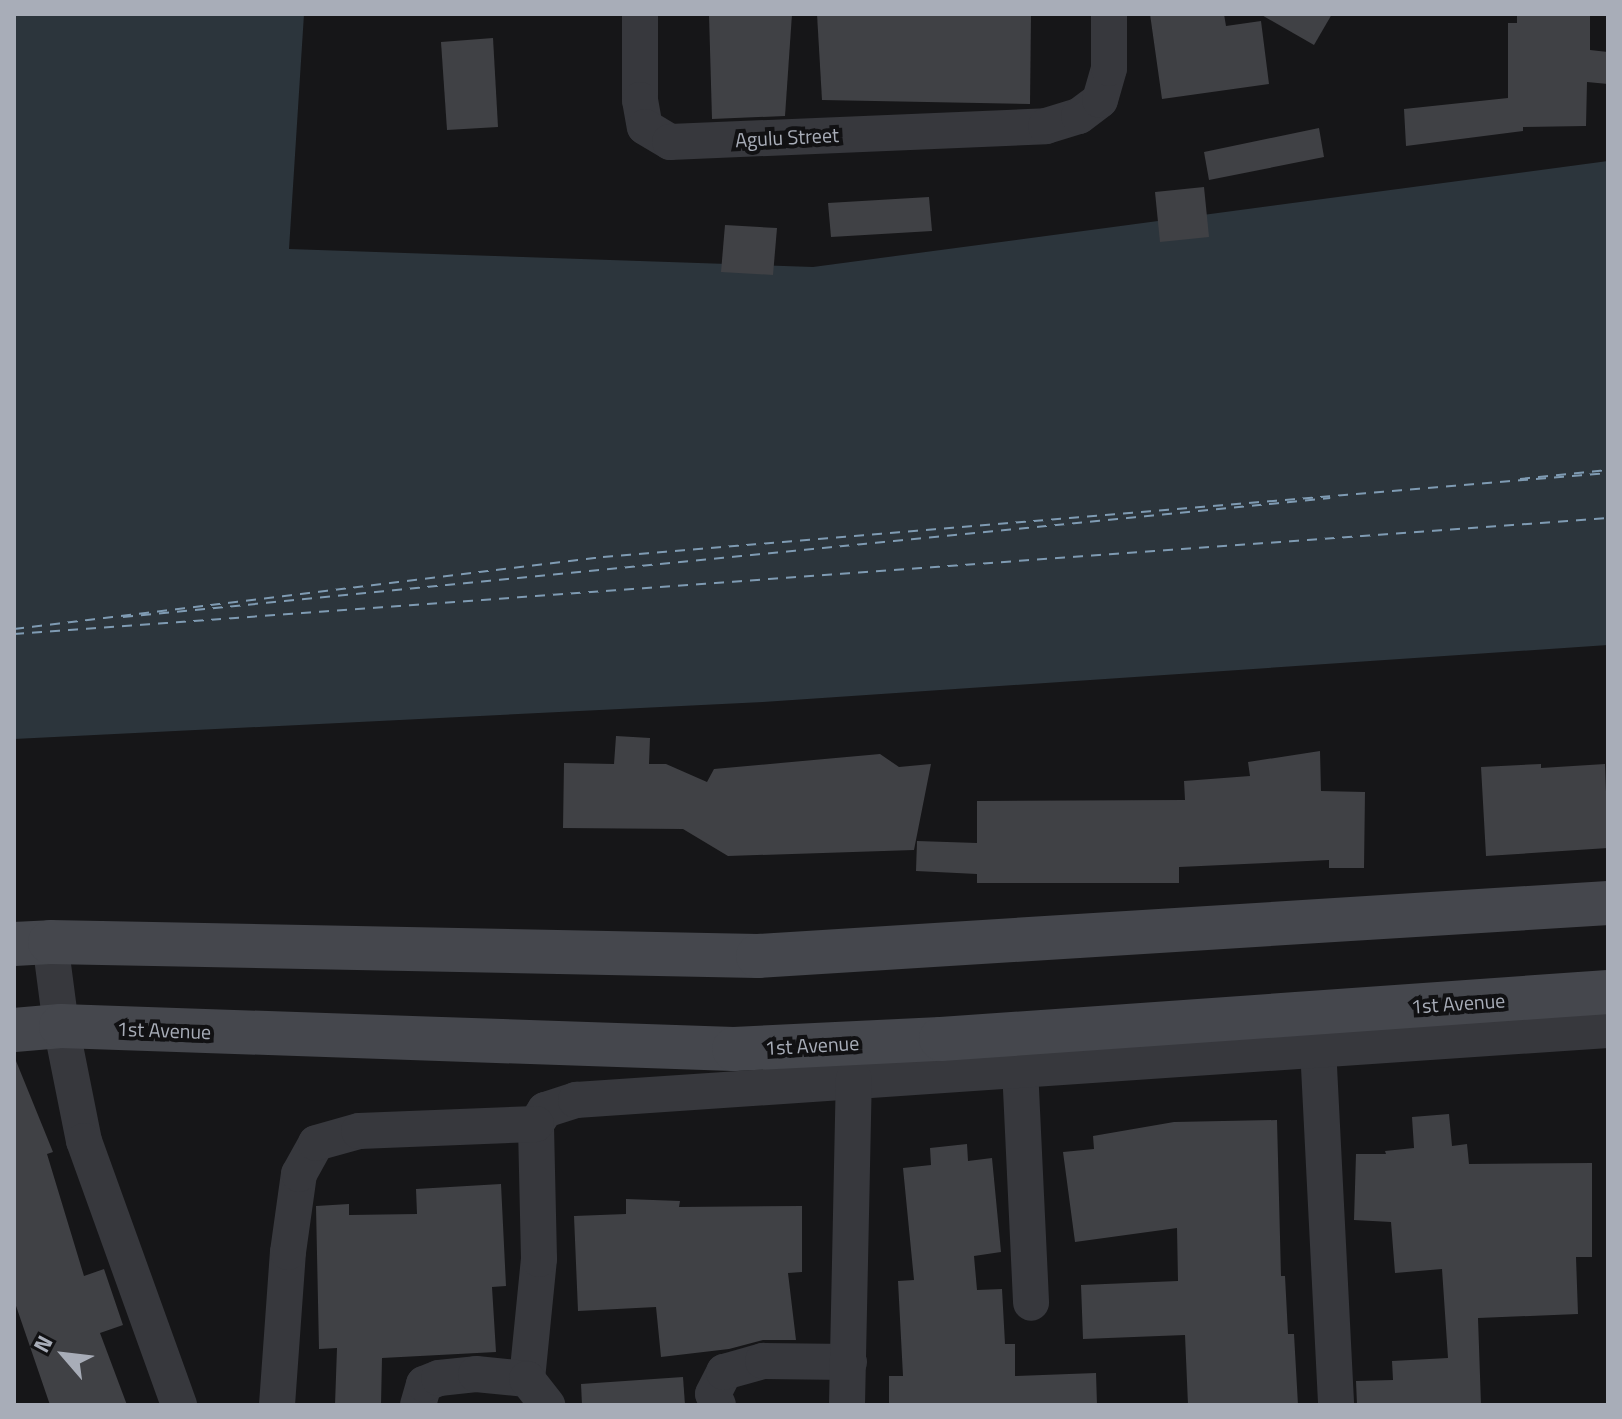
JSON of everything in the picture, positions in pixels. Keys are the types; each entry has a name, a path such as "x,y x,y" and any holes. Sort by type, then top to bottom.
{"main road":[{"path":"32,943 758,956 1608,903"},
{"name":"1st Avenue","path":"14,1030 61,1026 734,1049 941,1039 1608,992"}],"street":[{"name":"Agulu Street","path":"640,14 640,100 645,127 670,142 1046,126 1079,116 1100,100 1109,68 1109,14"},
{"path":"32,943 61,1026 84,1141 179,1405"},
{"path":"418,1405 424,1384 439,1378 476,1374 537,1392 539,1259 536,1124 545,1110 576,1100 1318,1047 1608,1030"},
{"path":"1318,1047 1336,1405"},
{"path":"1020,1068 1031,1303"},
{"path":"847,1405 854,1079"},
{"path":"277,1405 288,1252 299,1174 316,1143 359,1131 536,1124"},
{"path":"718,1405 713,1394 724,1372 763,1361 849,1362"}],"shaded area":[{"path":"14,14 304,14 289,249 813,267 1608,161 1608,645 763,702 14,739"}],"building":[{"path":"709,14 792,14 785,116 712,119"},
{"path":"817,14 1031,14 1030,104 822,100"},
{"path":"1150,14 1224,14 1226,26 1261,21 1269,84 1162,99"},
{"path":"1260,14 1332,14 1314,45"},
{"path":"1517,14 1590,14 1590,50 1608,52 1608,84 1587,82 1586,126 1523,127 1523,131 1406,146 1404,109 1508,98 1508,23 1517,23"},
{"path":"493,38 498,127 447,130 441,42"},
{"path":"1319,128 1324,157 1209,180 1204,152"},
{"path":"1204,187 1209,237 1160,242 1155,192"},
{"path":"929,197 932,231 831,237 828,203"},
{"path":"725,225 777,228 773,275 721,272"},
{"path":"616,736 650,738 649,764 666,764 707,782 714,769 880,754 899,767 931,764 914,850 728,856 683,829 563,828 564,763 614,764"},
{"path":"1320,751 1321,791 1365,792 1364,868 1329,868 1329,860 1179,867 1179,883 977,883 977,874 916,871 917,841 977,843 977,801 1185,800 1184,781 1250,776 1248,762"},
{"path":"1541,764 1541,768 1605,764 1608,848 1486,856 1481,767"},
{"path":"14,1056 53,1152 47,1154 84,1276 104,1269 123,1325 100,1333 127,1405 50,1405 14,1300"},
{"path":"1449,1114 1452,1146 1467,1144 1469,1164 1592,1163 1592,1257 1576,1257 1578,1314 1478,1318 1481,1405 1357,1405 1356,1381 1393,1380 1392,1361 1448,1358 1442,1269 1395,1273 1391,1222 1354,1220 1356,1154 1386,1154 1385,1151 1414,1148 1412,1117"},
{"path":"1277,1120 1281,1276 1285,1276 1288,1334 1294,1334 1298,1405 1188,1405 1185,1335 1083,1339 1081,1285 1178,1281 1177,1228 1075,1242 1063,1152 1094,1149 1093,1136 1174,1122"},
{"path":"967,1144 968,1161 992,1158 1001,1252 974,1256 977,1290 1002,1289 1005,1344 1015,1344 1015,1376 1096,1373 1097,1405 889,1405 889,1376 903,1376 898,1281 914,1280 903,1168 931,1165 930,1148"},
{"path":"501,1184 506,1286 492,1287 496,1352 382,1358 381,1405 335,1405 337,1348 319,1349 316,1206 349,1204 349,1215 417,1214 416,1189"},
{"path":"626,1199 680,1201 679,1207 802,1206 802,1272 788,1273 796,1340 763,1340 729,1349 661,1357 656,1307 578,1311 574,1216 626,1214"},
{"path":"683,1377 685,1405 582,1405 581,1384"}],"ferry route":[{"path":"1520,479 1608,470"},
{"path":"14,629 603,557 1608,473"},
{"path":"123,617 1330,498"},
{"path":"14,634 1608,518"}]}
